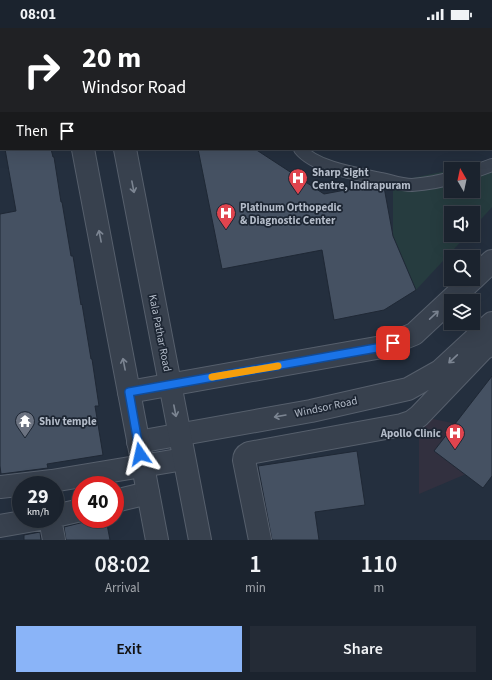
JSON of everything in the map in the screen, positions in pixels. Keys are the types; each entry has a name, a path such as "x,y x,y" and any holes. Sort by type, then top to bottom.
{"street":[{"path":"83,150 157,540"},
{"name":"Kala Pathar Road","path":"125,150 200,540"},
{"path":"480,272 492,261"},
{"path":"129,392 382,347 414,334 465,286"},
{"name":"Windsor Road","path":"138,442 311,411 408,389 440,371 492,322"},
{"path":"260,540 244,460 246,454 402,425 411,422 419,416 483,349 492,344"},
{"path":"0,487 52,481 184,459"},
{"path":"124,499 148,493"},
{"path":"0,526 12,524"},
{"path":"52,528 54,540"}],"lane":[{"path":"301,150 303,153 320,163 393,182 411,185 444,181"},
{"path":"480,169 492,165"}],"shaded area":[{"name":"Apollo Clinic","path":"419,416 476,428 492,463 419,494"}],"green space":[{"path":"492,162 492,207 480,220 480,206 444,206 444,242 461,242 453,250 444,250 444,260 416,290 393,236 393,182 444,171 444,198 480,198 480,164"}],"building":[{"path":"5,150 51,150 54,157 71,256 73,256 92,359 99,406 95,406 103,455 47,464 48,468 1,474 0,214 16,211"},
{"path":"198,150 257,150 324,194 372,185 384,187 393,236 416,290 384,310 334,320 322,250 222,269"},
{"path":"492,376 492,476 483,488 434,451"},
{"path":"357,451 365,505 315,512 319,540 272,540 258,466"},
{"path":"72,525 72,528 108,528 110,540 66,540 64,527"},
{"path":"40,532 41,540 24,540 24,535"}],"slow traffic":[{"path":"212,377 278,366"}],"place":[{"name":"Sharp Sight Centre, Indirapuram","path":"298,195"},
{"name":"Platinum Orthopedic & Diagnostic Center","path":"226,230"},
{"name":"Shiv temple","path":"25,438"},
{"name":"Apollo Clinic","path":"455,450"}],"route":[{"path":"140,454 129,392 382,347 393,343"}]}
